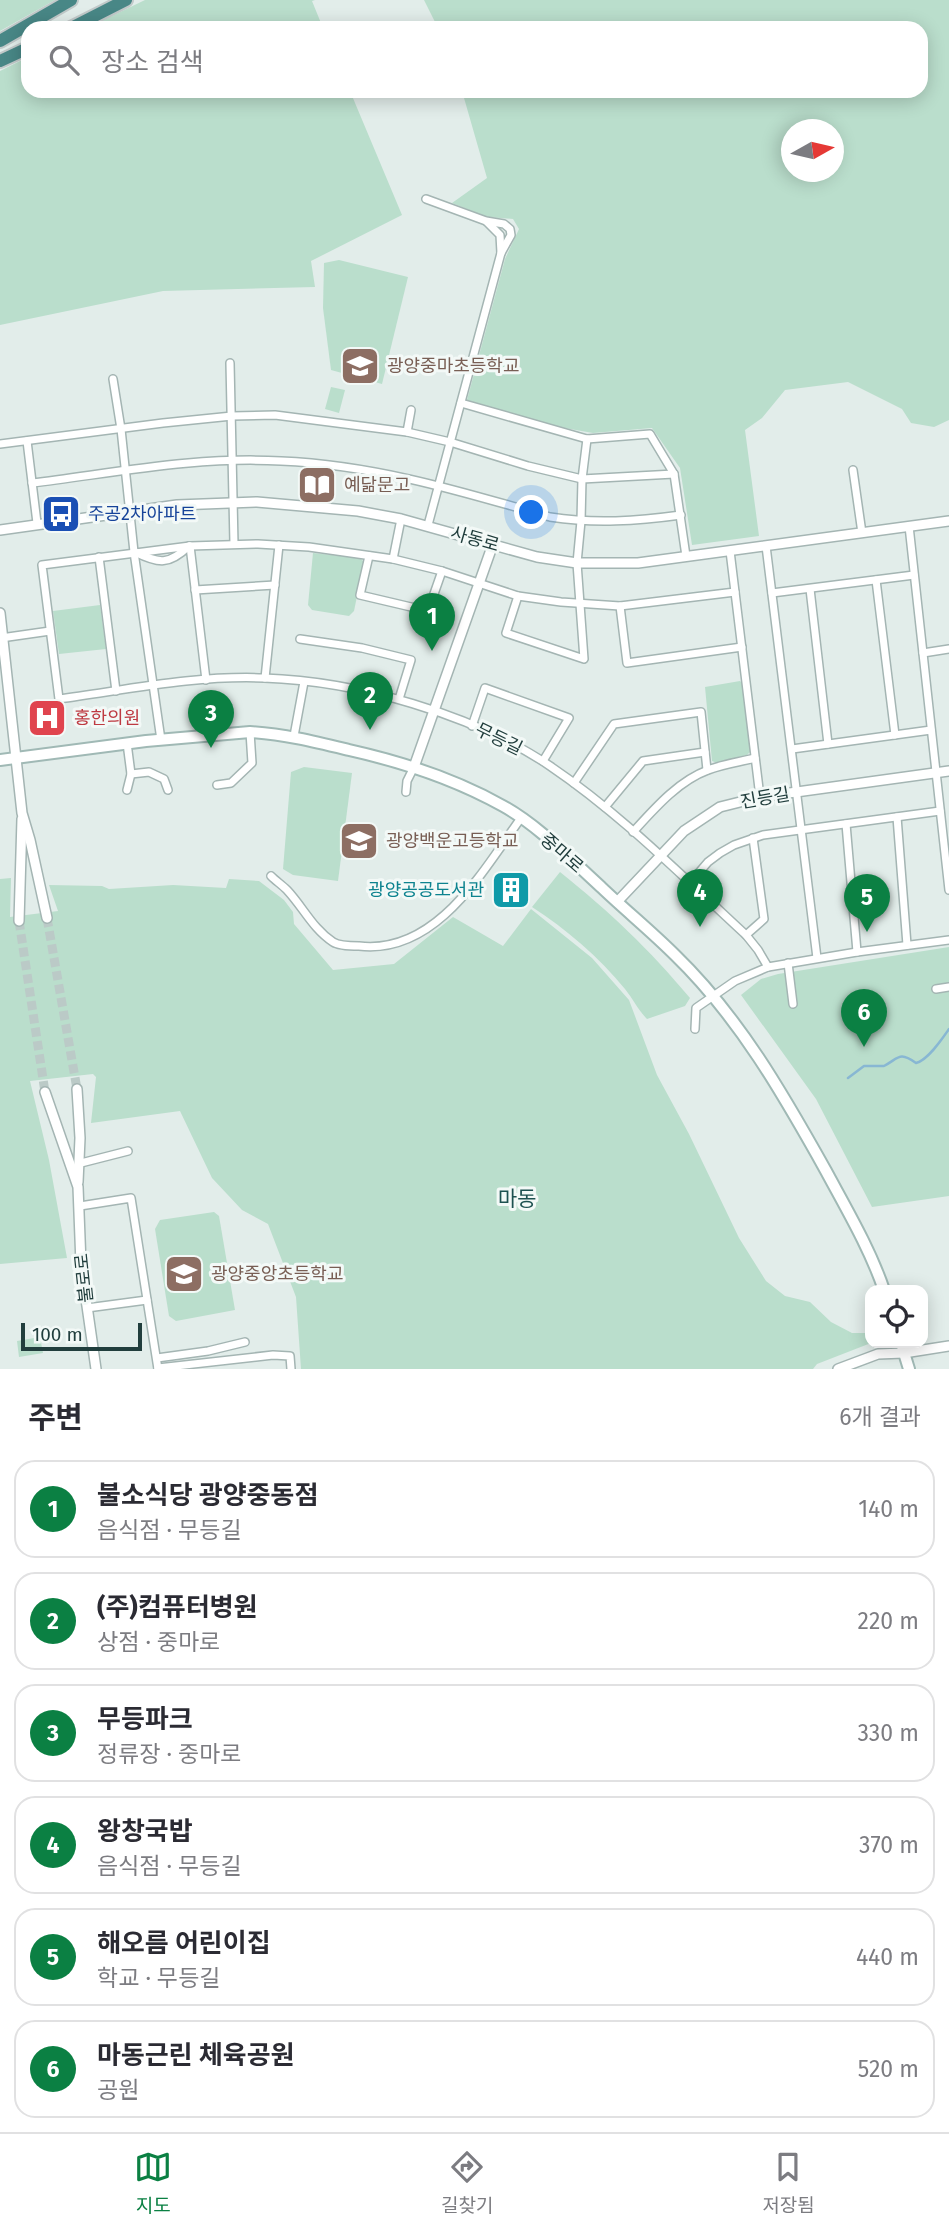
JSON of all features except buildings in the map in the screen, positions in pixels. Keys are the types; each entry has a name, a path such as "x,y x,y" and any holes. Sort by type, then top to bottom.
{"highway":[{"path":"34,21 71,0"},
{"path":"85,21 127,0"},
{"path":"0,41 21,29"},
{"path":"0,61 21,51"}],"main road":[{"name":"중마로","path":"0,760 161,740 250,733 295,736 372,754 432,773 521,818 676,956 749,1043 789,1102 860,1234 882,1285"},
{"path":"903,1348 909,1369"}],"street":[{"path":"426,199 486,221 504,224 510,229 511,235 501,253 428,525"},
{"path":"230,363 234,544"},
{"path":"113,379 161,740"},
{"path":"461,403 587,439 650,434 674,474 686,556"},
{"path":"407,432 411,410"},
{"path":"0,444 232,416 275,415 407,432 582,479 674,474"},
{"path":"518,596 506,633 584,659 577,563 587,439"},
{"path":"27,441 37,523"},
{"path":"32,483 162,466 279,460 351,467 401,476 551,517 612,522 681,515"},
{"path":"853,470 862,533"},
{"name":"사동로","path":"0,530 177,505 233,502 312,505 428,525 537,557 577,563 638,563 949,521"},
{"path":"393,559 401,519"},
{"path":"909,526 949,890"},
{"path":"406,792 407,781 493,544"},
{"path":"190,545 206,680"},
{"path":"1,638 50,631 42,565 190,545 279,545 393,559 442,571 518,596 580,604 620,606 735,592"},
{"path":"265,678 279,545"},
{"path":"766,546 817,958"},
{"path":"730,551 760,797"},
{"path":"369,556 360,595 428,611 442,571"},
{"path":"99,557 116,691"},
{"path":"772,593 914,575"},
{"path":"876,580 895,735"},
{"path":"195,590 275,585"},
{"path":"810,589 828,744"},
{"path":"620,606 627,663 742,647"},
{"path":"0,613 22,813 19,921"},
{"name":"무등길","path":"50,631 59,699 206,680 265,678 399,699 472,726 543,761 605,807 746,935 768,967"},
{"path":"300,639 362,648 411,660 399,699"},
{"path":"923,653 949,649"},
{"path":"295,736 304,682"},
{"path":"472,726 485,688 569,718 543,761"},
{"path":"574,783 614,724 701,712 707,770"},
{"path":"792,749 931,730"},
{"path":"217,785 231,783 253,763 250,733"},
{"path":"127,743 131,774 127,790"},
{"path":"605,807 643,761 705,752"},
{"path":"634,832 682,785 707,770 755,758"},
{"name":"진등길","path":"617,902 660,856 701,818 720,807 760,797 949,771"},
{"path":"131,774 149,772 164,779 168,790"},
{"path":"690,883 708,862 734,845 753,838 940,811"},
{"path":"22,813 47,918"},
{"path":"897,817 907,945"},
{"path":"271,876 288,891 315,926 335,944 368,947 401,943 446,915 467,894 521,818"},
{"path":"846,824 857,952"},
{"path":"746,935 764,919 753,838"},
{"path":"695,1029 696,1008 751,972 817,958 949,940"},
{"path":"788,963 793,1004"},
{"path":"936,989 949,987"},
{"name":"불로로","path":"77,1089 81,1163 78,1187 81,1264 96,1369"},
{"name":"불로로","path":"45,1092 78,1187"},
{"path":"81,1163 128,1151"},
{"path":"80,1206 131,1198 158,1368 273,1355 290,1356 290,1369"},
{"path":"87,1308 147,1300"},
{"path":"157,1358 208,1351 245,1342"},
{"path":"928,1347 949,1346"},
{"path":"838,1369 903,1348"}],"green space":[{"path":"0,0 55,0 0,31"},
{"path":"145,0 315,0 312,1 320,21 102,21"},
{"path":"424,0 949,0 949,420 934,427 911,423 902,409 848,382 785,390 762,418 745,430 759,536 692,545 680,468 652,428 593,433 553,426 467,400 505,259 519,229 513,219 487,217 452,203 487,178 464,98 928,98 928,21 434,21"},
{"path":"21,60 21,98 353,98 402,215 311,261 315,287 163,291 0,325 0,71"},
{"path":"339,260 408,277 382,384 331,370 323,308 324,263"},
{"path":"331,387 345,390 339,413 325,409"},
{"path":"313,553 360,558 364,562 354,611 349,616 312,610 308,605"},
{"path":"100,605 106,649 59,654 53,611"},
{"path":"740,681 743,684 751,751 747,755 717,763 712,761 705,687"},
{"path":"304,767 352,773 338,881 293,875 283,869 291,772"},
{"path":"560,872 659,963 690,998 685,1006 647,1019 615,977 593,955 570,934 532,907"},
{"path":"11,878 10,917 58,911 49,885 102,886 109,889 173,885 226,888 229,879 259,881 284,900 293,912 294,924 333,970 394,964 453,917 503,946 531,909 592,958 629,1000 657,1075 739,1238 766,1281 785,1296 810,1302 831,1322 852,1333 865,1333 865,1345 817,1364 813,1369 301,1369 296,1297 268,1224 242,1210 212,1178 180,1111 91,1123 96,1077 93,1074 30,1081 49,1160 67,1258 0,1264 0,879"},
{"path":"949,947 949,1196 872,1207 816,1099 741,995 761,979 778,974"},
{"path":"214,1212 219,1216 235,1310 176,1321 169,1316 155,1229 160,1220"},
{"path":"40,1337 43,1353 19,1357 17,1341"}],"waterway":[{"path":"848,1078 864,1066 884,1066 899,1057 906,1057 916,1063 921,1061 949,1029"}],"tunnel":[{"path":"47,918 77,1089"},
{"path":"19,921 45,1092"}],"place":[{"name":"광양중마초등학교","path":"360,366"},
{"name":"예닮문고","path":"317,485"},
{"name":"주공2차아파트","path":"61,514"},
{"name":"불소식당 광양중동점","path":"432,651"},
{"name":"홍한의원","path":"47,718"},
{"name":"(주)컴퓨터병원","path":"370,730"},
{"name":"무등파크","path":"211,748"},
{"name":"광양백운고등학교","path":"359,841"},
{"name":"광양공공도서관","path":"511,890"},
{"name":"왕창국밥","path":"700,927"},
{"name":"해오름 어린이집","path":"867,932"},
{"name":"마동근린 체육공원","path":"864,1047"},
{"name":"광양중앙초등학교","path":"184,1274"}],"district":[{"name":"마동","path":"517,1199"}]}
